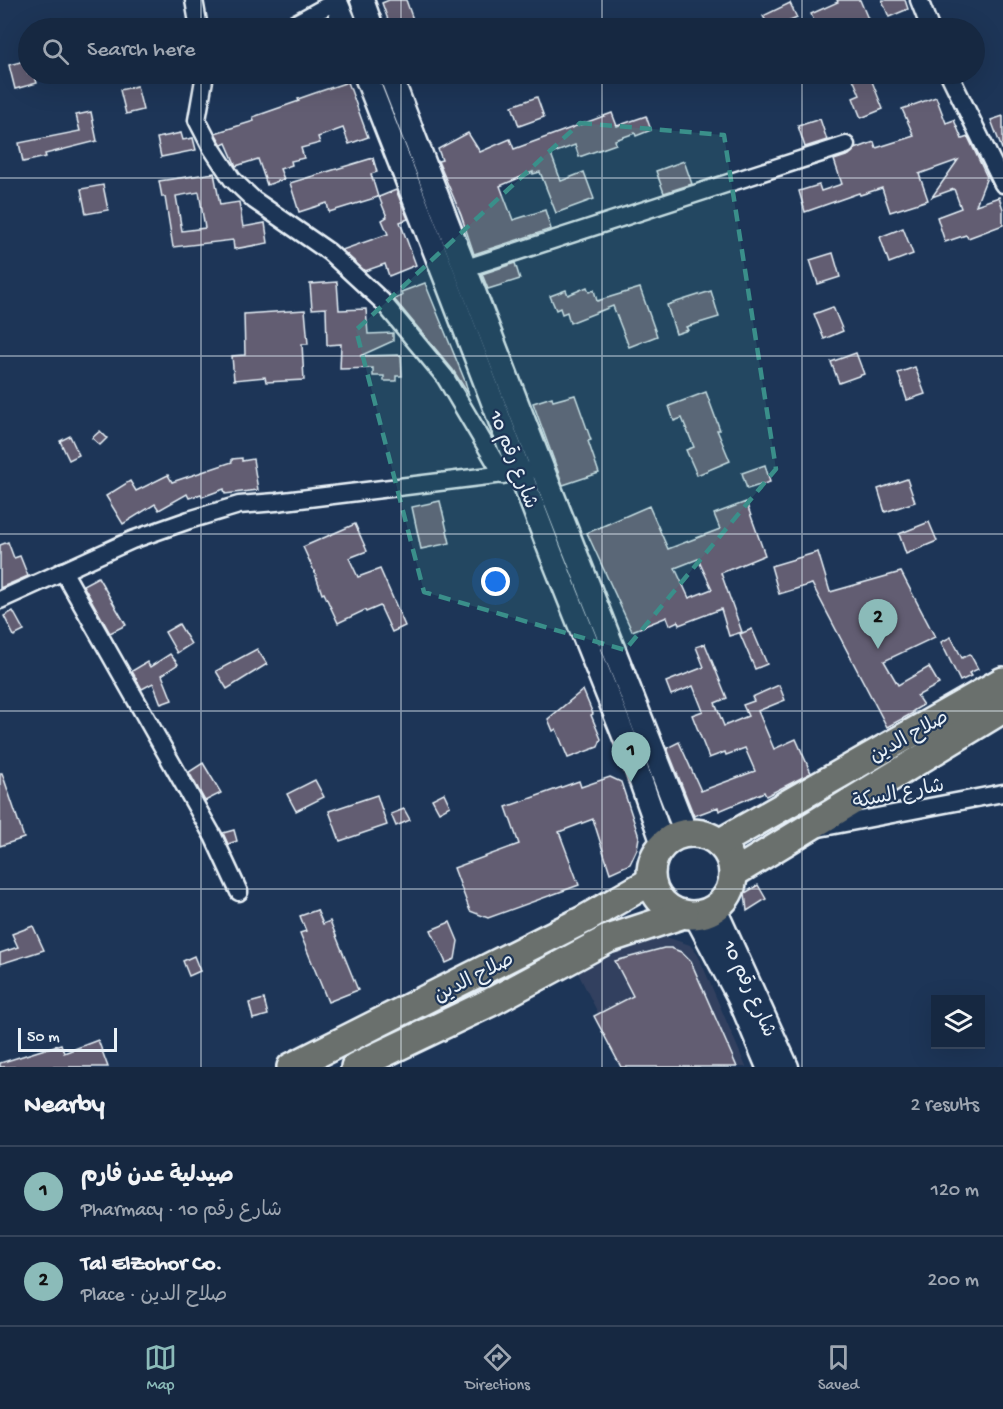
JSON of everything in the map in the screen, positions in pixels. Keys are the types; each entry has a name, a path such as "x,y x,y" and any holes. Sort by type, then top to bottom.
{"highway":[{"name":"صلاح الدين","path":"719,843 1003,681"},
{"name":"صلاح الدين","path":"734,873 1003,709"},
{"path":"700,833 719,843 731,859 734,873 729,893 698,913 672,910 663,903 651,881 651,867 655,855 675,838 700,833"},
{"name":"صلاح الدين","path":"291,1067 585,919 651,881"},
{"name":"صلاح الدين","path":"355,1067 491,1002 609,939 698,913"}],"main road":[{"path":"336,0 343,18"},
{"path":"362,0 368,18"},
{"name":"شارع رقم 10","path":"369,84 449,287 511,474 633,756 675,838"},
{"name":"شارع رقم 10","path":"394,84 542,468 675,838"},
{"name":"شارع رقم 10","path":"698,913 739,998 768,1067"},
{"name":"شارع رقم 10","path":"698,913 787,1067"}],"street":[{"path":"194,0 197,18"},
{"path":"304,18 336,0"},
{"path":"919,0 926,18"},
{"path":"204,84 197,120 232,179 255,200 329,252 382,301 445,377 511,474"},
{"path":"954,84 1003,184"},
{"path":"466,268 846,145"},
{"path":"0,600 132,540 239,505 511,474 542,468"},
{"path":"63,571 213,836 239,892"},
{"name":"شارع السكة","path":"801,832 1003,792"}],"highlighted area":[{"path":"580,123 724,135 776,469 625,650 424,592 356,330"}],"shaded area":[{"path":"666,937 690,945 698,955 746,1067 625,1067 578,973 619,952"}],"building":[{"path":"389,0 406,0 412,18 387,18 382,3"},
{"path":"837,0 860,0 868,18 813,18 811,14 838,2"},
{"path":"882,0 905,0 908,9 889,17"},
{"path":"790,3 797,18 764,18 763,16"},
{"path":"18,63 18,84 33,84 15,89 9,65"},
{"path":"342,84 349,84 368,137 349,144 343,128 318,137 320,143 301,148 304,158 291,161 292,165 280,169 284,179 267,185 258,159 236,166 226,143 222,145 215,133 254,121 253,117 299,101 298,99"},
{"path":"855,84 873,84 883,109 861,118 853,98 860,95"},
{"path":"137,86 143,110 126,114 120,90"},
{"path":"537,97 544,117 519,126 512,106"},
{"path":"936,97 946,123 954,120 962,139 968,137 987,177 976,205 999,197 1003,209 1003,225 968,238 966,235 945,242 937,217 961,208 954,189 932,197 958,160 919,174 928,200 890,212 882,188 860,195 859,193 805,212 799,191 819,185 821,191 842,184 834,160 874,142 876,148 914,136 902,109"},
{"path":"91,112 97,141 23,162 19,143 80,131 76,115"},
{"path":"612,113 617,126 646,116 651,130 615,140 616,144 579,157 575,145 551,154 561,181 584,172 594,199 556,213 540,172 533,174 533,172 500,186 513,220 545,210 551,229 474,254 461,215 438,161 442,160 438,149 468,133 480,152 510,139 514,149"},
{"path":"1003,116 1003,149 1002,149 991,120"},
{"path":"820,119 827,140 805,147 798,126"},
{"path":"181,133 183,140 193,138 196,150 161,157 157,138"},
{"path":"373,158 377,172 371,174 378,197 329,212 327,203 299,212 290,183"},
{"path":"684,161 692,184 664,193 656,171"},
{"path":"214,173 220,205 239,202 243,227 265,223 268,243 234,249 233,240 173,247 165,197 162,197 159,181","holes":["199,192 205,228 182,231 176,196"]},
{"path":"103,185 108,210 86,214 81,189"},
{"path":"396,190 408,219 400,222 416,265 389,276 385,264 365,271 342,250 388,234 382,220 387,217 379,197"},
{"path":"903,228 913,254 889,263 880,237"},
{"path":"833,253 840,277 818,284 810,260"},
{"path":"515,263 520,279 488,289 482,274"},
{"path":"337,282 339,310 366,309 368,334 393,333 393,341 360,356 401,355 402,376 396,376 396,381 384,381 384,376 373,376 373,368 340,369 341,344 327,345 326,308 312,309 310,284"},
{"path":"425,283 469,395 453,370 394,299 402,296 401,292"},
{"path":"587,287 589,292 594,290 597,301 640,288 657,336 629,347 613,306 570,323 567,312 562,314 560,308 556,310 550,296 566,290 568,295"},
{"path":"711,291 719,317 686,327 688,330 676,334 667,305"},
{"path":"833,307 843,331 824,339 814,314"},
{"path":"305,310 308,344 302,344 304,380 266,382 265,377 234,380 232,356 245,355 244,314"},
{"path":"856,353 864,374 839,383 831,362"},
{"path":"915,367 925,394 907,400 898,373"},
{"path":"706,392 720,430 717,430 730,461 697,475 686,450 694,447 682,418 674,421 669,406"},
{"path":"575,395 591,440 588,441 599,473 563,485 533,403 552,397 553,401"},
{"path":"100,431 107,438 100,445 92,438"},
{"path":"70,436 79,455 69,460 60,441"},
{"path":"242,458 242,461 253,459 258,490 225,494 224,489 202,497 201,494 189,498 187,494 159,510 155,504 123,524 106,496 130,481 136,491 168,475 172,482 232,462 232,459"},
{"path":"765,465 770,482 747,489 742,473"},
{"path":"907,479 915,502 885,512 878,489"},
{"path":"440,501 450,543 421,549 412,507"},
{"path":"746,502 765,555 721,573 742,632 729,636 721,609 679,625 678,621 670,625 667,617 632,631 587,533 649,506 668,549 720,529 714,514","holes":["698,559 712,589 689,598 675,568"]},
{"path":"929,522 937,541 906,554 899,534"},
{"path":"355,524 367,551 349,558 358,577 380,569 405,626 392,632 380,606 366,612 365,610 338,623 324,593 322,594 303,547"},
{"path":"8,542 14,558 20,556 28,576 0,588 0,545"},
{"path":"818,552 830,592 901,572 935,637 884,661 898,685 929,667 939,684 917,696 923,705 887,727 812,584 779,594 771,566"},
{"path":"98,577 126,625 110,633 83,585"},
{"path":"13,611 24,631 14,636 4,616"},
{"path":"179,624 191,644 177,653 165,632"},
{"path":"752,629 767,664 755,669 740,634"},
{"path":"951,637 962,658 970,654 978,669 969,673 971,676 960,681 941,642"},
{"path":"705,644 727,698 715,703 724,726 748,716 743,705 754,701 752,697 779,685 785,700 758,711 774,749 796,739 811,773 766,796 764,792 719,811 718,807 694,816 667,748 679,742 701,791 755,771 745,748 709,758 692,715 703,711 693,686 671,695 666,682 704,667 696,647"},
{"path":"257,649 267,664 227,689 216,671"},
{"path":"170,654 178,664 162,675 172,700 161,704 153,683 142,689 132,671 147,662 150,667"},
{"path":"583,690 601,739 598,747 568,758 556,729 553,731 548,719"},
{"path":"203,763 221,793 205,801 189,772"},
{"path":"0,773 2,773 24,838 0,846"},
{"path":"610,777 621,782 639,837 637,849 630,864 610,873 593,819 559,832 579,885 488,918 470,911 454,868 519,844 506,807 579,781 581,787"},
{"path":"315,780 324,797 296,811 287,794"},
{"path":"444,793 450,806 439,812 432,799"},
{"path":"377,795 387,825 340,841 329,811"},
{"path":"404,809 410,820 396,826 391,814"},
{"path":"234,830 237,841 228,844 223,833"},
{"path":"758,885 766,899 747,911 745,893"},
{"path":"317,910 323,924 330,921 358,990 328,1002 300,933 306,931 300,916"},
{"path":"450,922 458,941 455,959 446,963 431,930"},
{"path":"33,926 44,950 0,964 0,953 18,947 12,934"},
{"path":"664,948 681,952 691,962 737,1067 621,1067 594,1016 633,996 615,961"},
{"path":"194,956 200,971 189,976 183,961"},
{"path":"264,999 268,1015 253,1019 249,1003"},
{"path":"98,1040 108,1067 0,1067 0,1063 61,1044 64,1053"}],"place":[{"name":"Tal ElZohor Co.","path":"878,649"},
{"name":"صيدلية عدن فارم","path":"631,782"}]}
